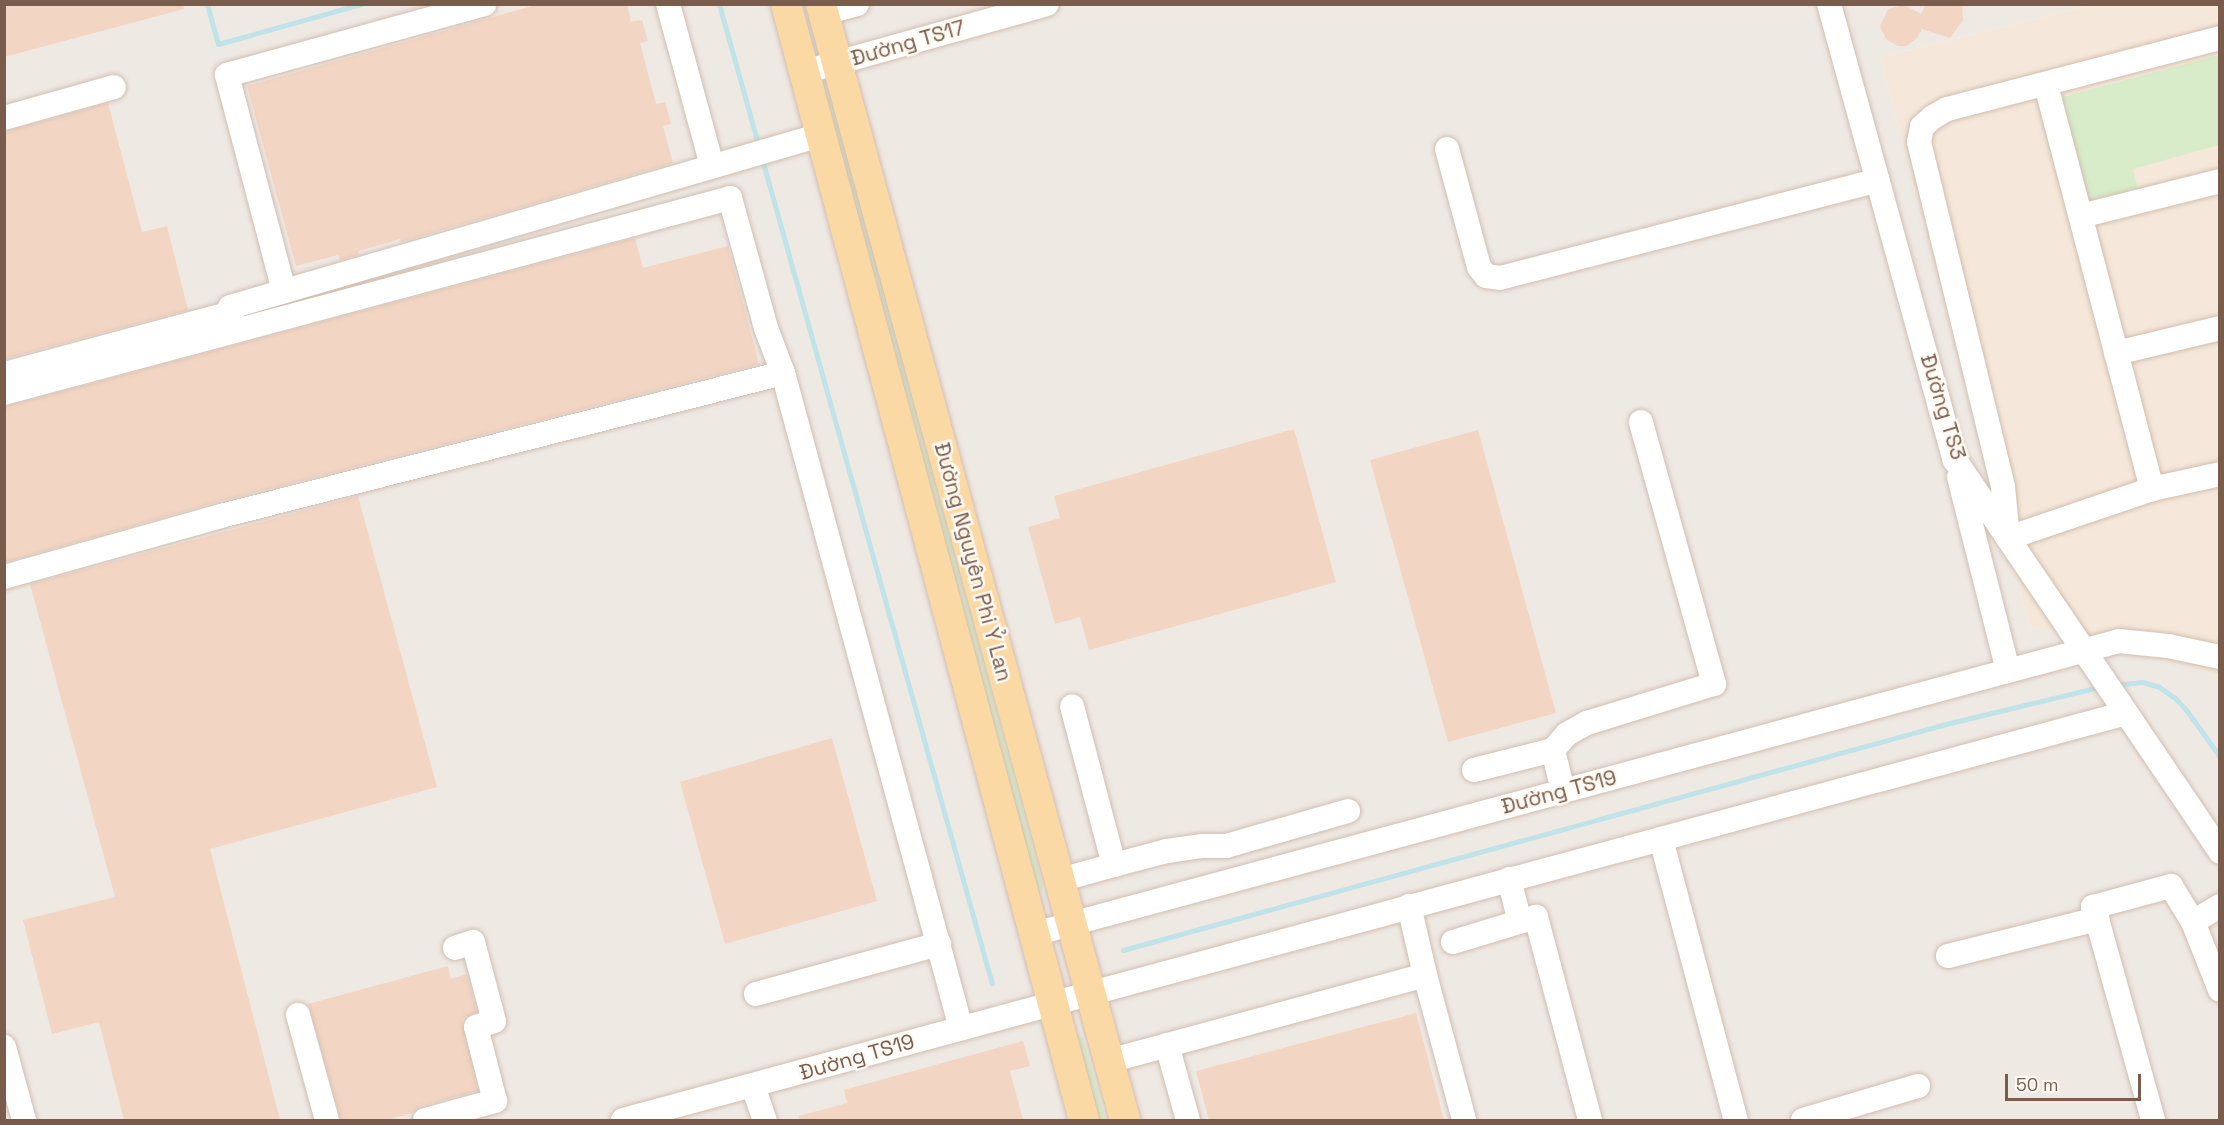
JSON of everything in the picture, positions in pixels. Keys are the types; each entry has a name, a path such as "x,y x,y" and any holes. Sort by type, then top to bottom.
{"main road":[{"name":"Đường Nguyên Phi Ỷ Lan","path":"786,4 1084,1120"},
{"name":"Đường Nguyên Phi Ỷ Lan","path":"822,9 1125,1120"}],"street":[{"path":"284,291 227,75 484,4"},
{"path":"668,4 722,163"},
{"path":"822,9 857,4"},
{"name":"Đường TS17","path":"804,72 1047,4"},
{"name":"Đường TS3","path":"1829,4 1955,460 2220,852"},
{"path":"2220,38 1947,109 1922,127 1919,142 2002,487 2008,538 2152,489 2220,474"},
{"path":"2046,85 2152,489"},
{"path":"4,118 114,87"},
{"path":"4,374 232,313 230,306 821,135"},
{"path":"1447,149 1479,267 1486,276 1500,278 1878,180"},
{"path":"2080,216 2220,181"},
{"path":"4,393 730,198 766,328 783,373 961,1028"},
{"path":"2116,353 2220,328"},
{"path":"4,577 221,516 783,373"},
{"path":"1474,770 1553,750 1568,734 1587,723 1714,684 1641,422"},
{"path":"1955,460 2008,671"},
{"name":"Đường TS19","path":"1034,934 2008,671 2090,661 2119,640 2168,646 2220,657"},
{"path":"1072,706 1114,865"},
{"name":"Đường TS19","path":"631,1120 1052,1002 2126,713"},
{"path":"1553,750 1563,791"},
{"path":"1060,880 1167,851 1226,846 1338,814 1339,851"},
{"path":"1661,838 1736,1120"},
{"path":"1509,879 1520,922"},
{"path":"2153,1120 2093,907 2171,886 2193,922 2220,990"},
{"path":"1409,906 1464,1120"},
{"path":"2193,922 2220,906"},
{"path":"1453,942 1536,918 1590,1120"},
{"path":"1948,956 2097,919"},
{"path":"425,1120 495,1101 476,1027 494,1021 473,942 455,948"},
{"path":"756,994 939,944"},
{"path":"1109,1061 1425,975"},
{"path":"298,1015 327,1120"},
{"path":"1167,1045 1188,1120"},
{"path":"4,1047 10,1091 24,1120"},
{"path":"753,1086 765,1120"},
{"path":"1803,1120 1918,1086"}],"shaded area":[{"path":"5,5 2091,5 1880,57 2029,626 2219,675 2219,1120 5,1120"},
{"path":"2091,5 2219,5 2219,675 2029,626 1880,57"}],"green space":[{"path":"2219,55 2219,145 2133,169 2138,190 2086,203 2059,98"},
{"path":"826,92 834,99 1043,885 1041,894 1037,894 823,95"},
{"path":"1076,1035 1083,1037 1106,1120 1094,1120"}],"building":[{"path":"4,4 183,4 184,9 4,57"},
{"path":"539,4 627,4 631,22 642,20 648,41 640,43 656,104 665,102 671,124 663,126 673,163 401,242 400,239 358,251 359,255 340,260 338,255 296,266 247,86"},
{"path":"1926,4 1962,4 1963,20 1950,38 1922,29 1917,38 1906,46 1898,46 1886,39 1880,26 1888,9 1904,5 1921,14"},
{"path":"108,103 142,232 167,226 188,310 4,359 4,132"},
{"path":"635,238 643,268 728,246 759,364 217,502 6,562 4,407"},
{"path":"1294,429 1336,582 1089,650 1080,617 1055,624 1028,527 1060,518 1054,496"},
{"path":"1478,430 1556,713 1448,742 1370,460"},
{"path":"358,496 437,787 210,849 280,1120 124,1120 99,1022 52,1034 23,920 115,897 30,584"},
{"path":"832,738 877,901 725,944 680,782"},
{"path":"448,966 451,979 467,974 477,1012 462,1019 478,1091 421,1106 413,1113 387,1120 341,1120 308,1004"},
{"path":"1416,1013 1444,1120 1209,1120 1196,1071"},
{"path":"1023,1041 1030,1066 1010,1071 1023,1120 800,1120 799,1116 847,1103 844,1090"}],"waterway":[{"path":"207,4 218,44 361,4"},
{"path":"719,4 759,147"},
{"path":"762,159 992,984"},
{"path":"2114,685 2142,682 2159,687 2175,698 2187,711 2220,757"},
{"path":"1123,950 1946,724 2099,687"}]}
